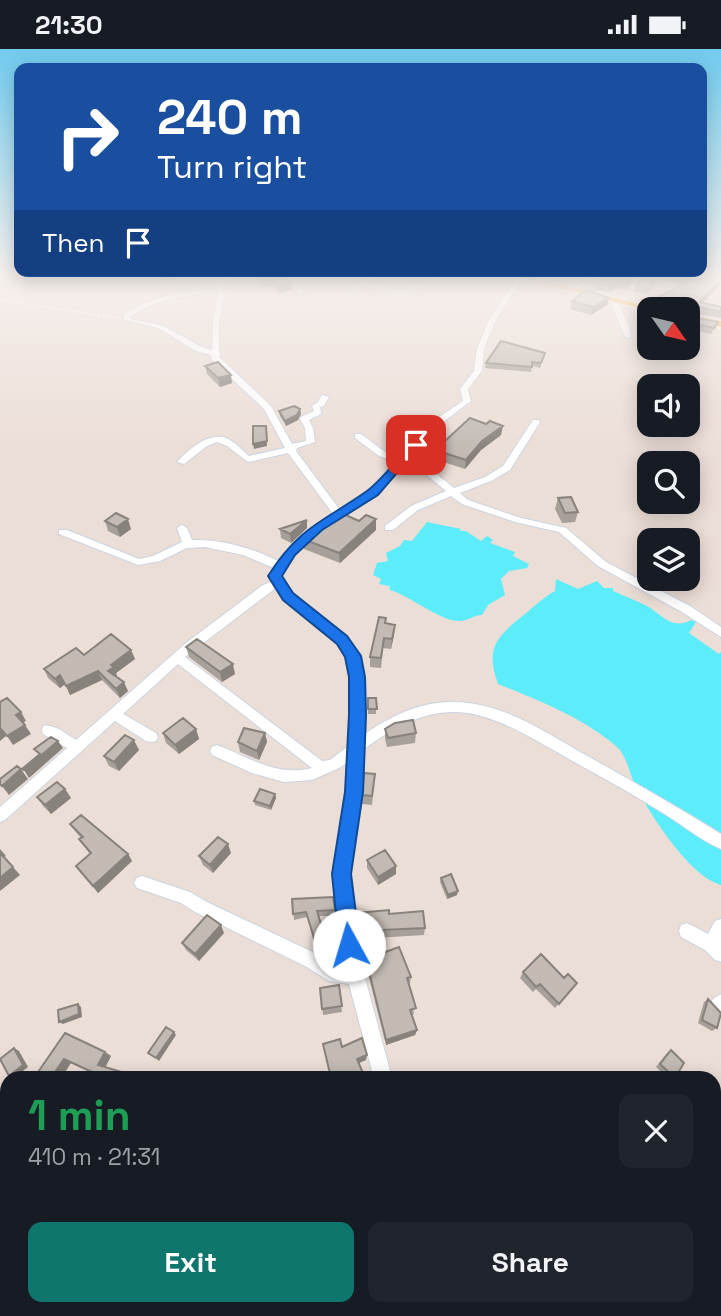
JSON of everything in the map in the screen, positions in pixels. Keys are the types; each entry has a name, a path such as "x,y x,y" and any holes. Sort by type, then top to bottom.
{"street":[{"path":"177,336 199,349 217,354"},
{"path":"216,336 215,358 268,408 270,417 338,514"},
{"path":"381,1071 355,976 341,874 354,792 357,677 353,656 342,640 288,597 275,576 279,566 317,527 373,492 436,422 458,410 467,401 464,389 478,371 475,362 486,336"},
{"path":"181,462 198,448 215,440 227,441 248,460 292,448 305,437 309,428 304,419 318,412 316,406 321,404 325,397"},
{"path":"389,528 422,505 505,471 536,422"},
{"path":"358,436 369,442 373,449 400,462 423,467 465,502 562,530 602,564 686,609 721,633"},
{"path":"182,528 188,544"},
{"path":"63,533 138,562 149,562 188,544 220,545 256,555 279,566"},
{"path":"0,816 177,657 279,582"},
{"path":"177,657 306,757 326,768"},
{"path":"217,751 266,773 307,777 339,763 396,720 422,710 453,705 493,711 657,802 721,842"},
{"path":"115,715 151,737"},
{"path":"48,730 78,748"},
{"path":"142,883 185,897 313,961 329,972 355,976"},
{"path":"687,931 716,949 721,927"}],"water":[{"path":"427,522 461,529 460,531 466,531 481,541 487,536 493,540 490,543 515,552 513,556 529,564 527,568 509,571 501,579 505,595 488,605 482,615 461,621 445,618 390,590 389,586 379,584 381,579 373,575 377,563 388,561 386,553 400,546 404,540 412,541"},
{"path":"556,579 578,589 597,581 604,588 613,588 613,591 645,605 666,620 678,623 691,620 696,622 689,633 719,654 721,652 721,885 696,870 672,843 641,797 617,747 590,727 545,703 498,684 494,673 493,654 498,639 541,600 555,591"}],"building":[{"path":"501,341 545,353 541,363 532,362 532,367 486,363"},
{"path":"218,362 231,375 218,378 205,366"},
{"path":"294,406 300,409 297,415 285,421 279,411"},
{"path":"470,418 503,426 482,441 466,460 435,450"},
{"path":"253,426 266,426 267,441 253,444"},
{"path":"571,497 578,512 565,513 558,498"},
{"path":"339,512 359,521 366,515 376,519 339,553 303,539"},
{"path":"116,513 128,519 117,527 105,521"},
{"path":"307,520 290,534 280,529"},
{"path":"379,617 386,618 385,623 395,625 392,639 384,638 381,658 370,657"},
{"path":"111,634 131,650 111,665 114,667 108,671 124,682 116,689 98,671 66,686 60,675 55,679 44,669 76,648 84,655"},
{"path":"197,639 233,664 220,672 186,647"},
{"path":"7,698 21,712 16,715 25,725 7,736 0,728 0,702"},
{"path":"368,698 376,698 377,709 368,709"},
{"path":"183,718 196,729 175,745 163,733"},
{"path":"413,720 416,733 388,738 385,729 395,723"},
{"path":"244,728 265,733 257,751 238,742"},
{"path":"125,735 134,740 114,762 104,756"},
{"path":"51,737 58,741 22,769 40,754 34,749"},
{"path":"17,766 21,769 2,786 0,779"},
{"path":"364,773 375,774 372,796 362,795"},
{"path":"57,782 65,789 45,805 37,797"},
{"path":"260,789 275,794 270,806 254,801"},
{"path":"81,815 128,854 93,886 76,866 91,853 79,839 83,837 70,824"},
{"path":"218,837 228,844 210,865 199,856"},
{"path":"385,850 396,866 378,877 367,860"},
{"path":"0,853 13,867 0,878"},
{"path":"451,874 458,891 448,895 441,878"},
{"path":"333,897 335,910 317,911 326,940 316,944 306,912 293,914 292,899"},
{"path":"389,910 389,914 423,911 425,928 360,931 357,913"},
{"path":"207,915 221,925 195,954 182,943"},
{"path":"399,947 411,977 407,978 416,1008 410,1010 417,1030 386,1040 366,959"},
{"path":"541,954 564,978 568,974 577,983 559,1004 540,984 536,987 523,972"},
{"path":"339,985 342,1006 322,1009 320,988"},
{"path":"708,999 721,1013 717,1028 702,1020"},
{"path":"78,1004 79,1014 59,1022 58,1010"},
{"path":"166,1027 174,1032 156,1058 148,1053"},
{"path":"65,1033 105,1052 98,1065 118,1071 90,1071 64,1059 56,1071 39,1071"},
{"path":"362,1038 367,1055 357,1059 362,1071 329,1071 323,1044 340,1039 342,1047"},
{"path":"14,1048 23,1065 15,1071 6,1071 0,1059"},
{"path":"671,1050 684,1063 679,1071 668,1071 660,1064"}],"route":[{"path":"349,945 341,874 354,792 358,715 357,677 353,656 342,640 288,597 275,576 290,552 317,527 373,492 396,470 416,445"}]}
